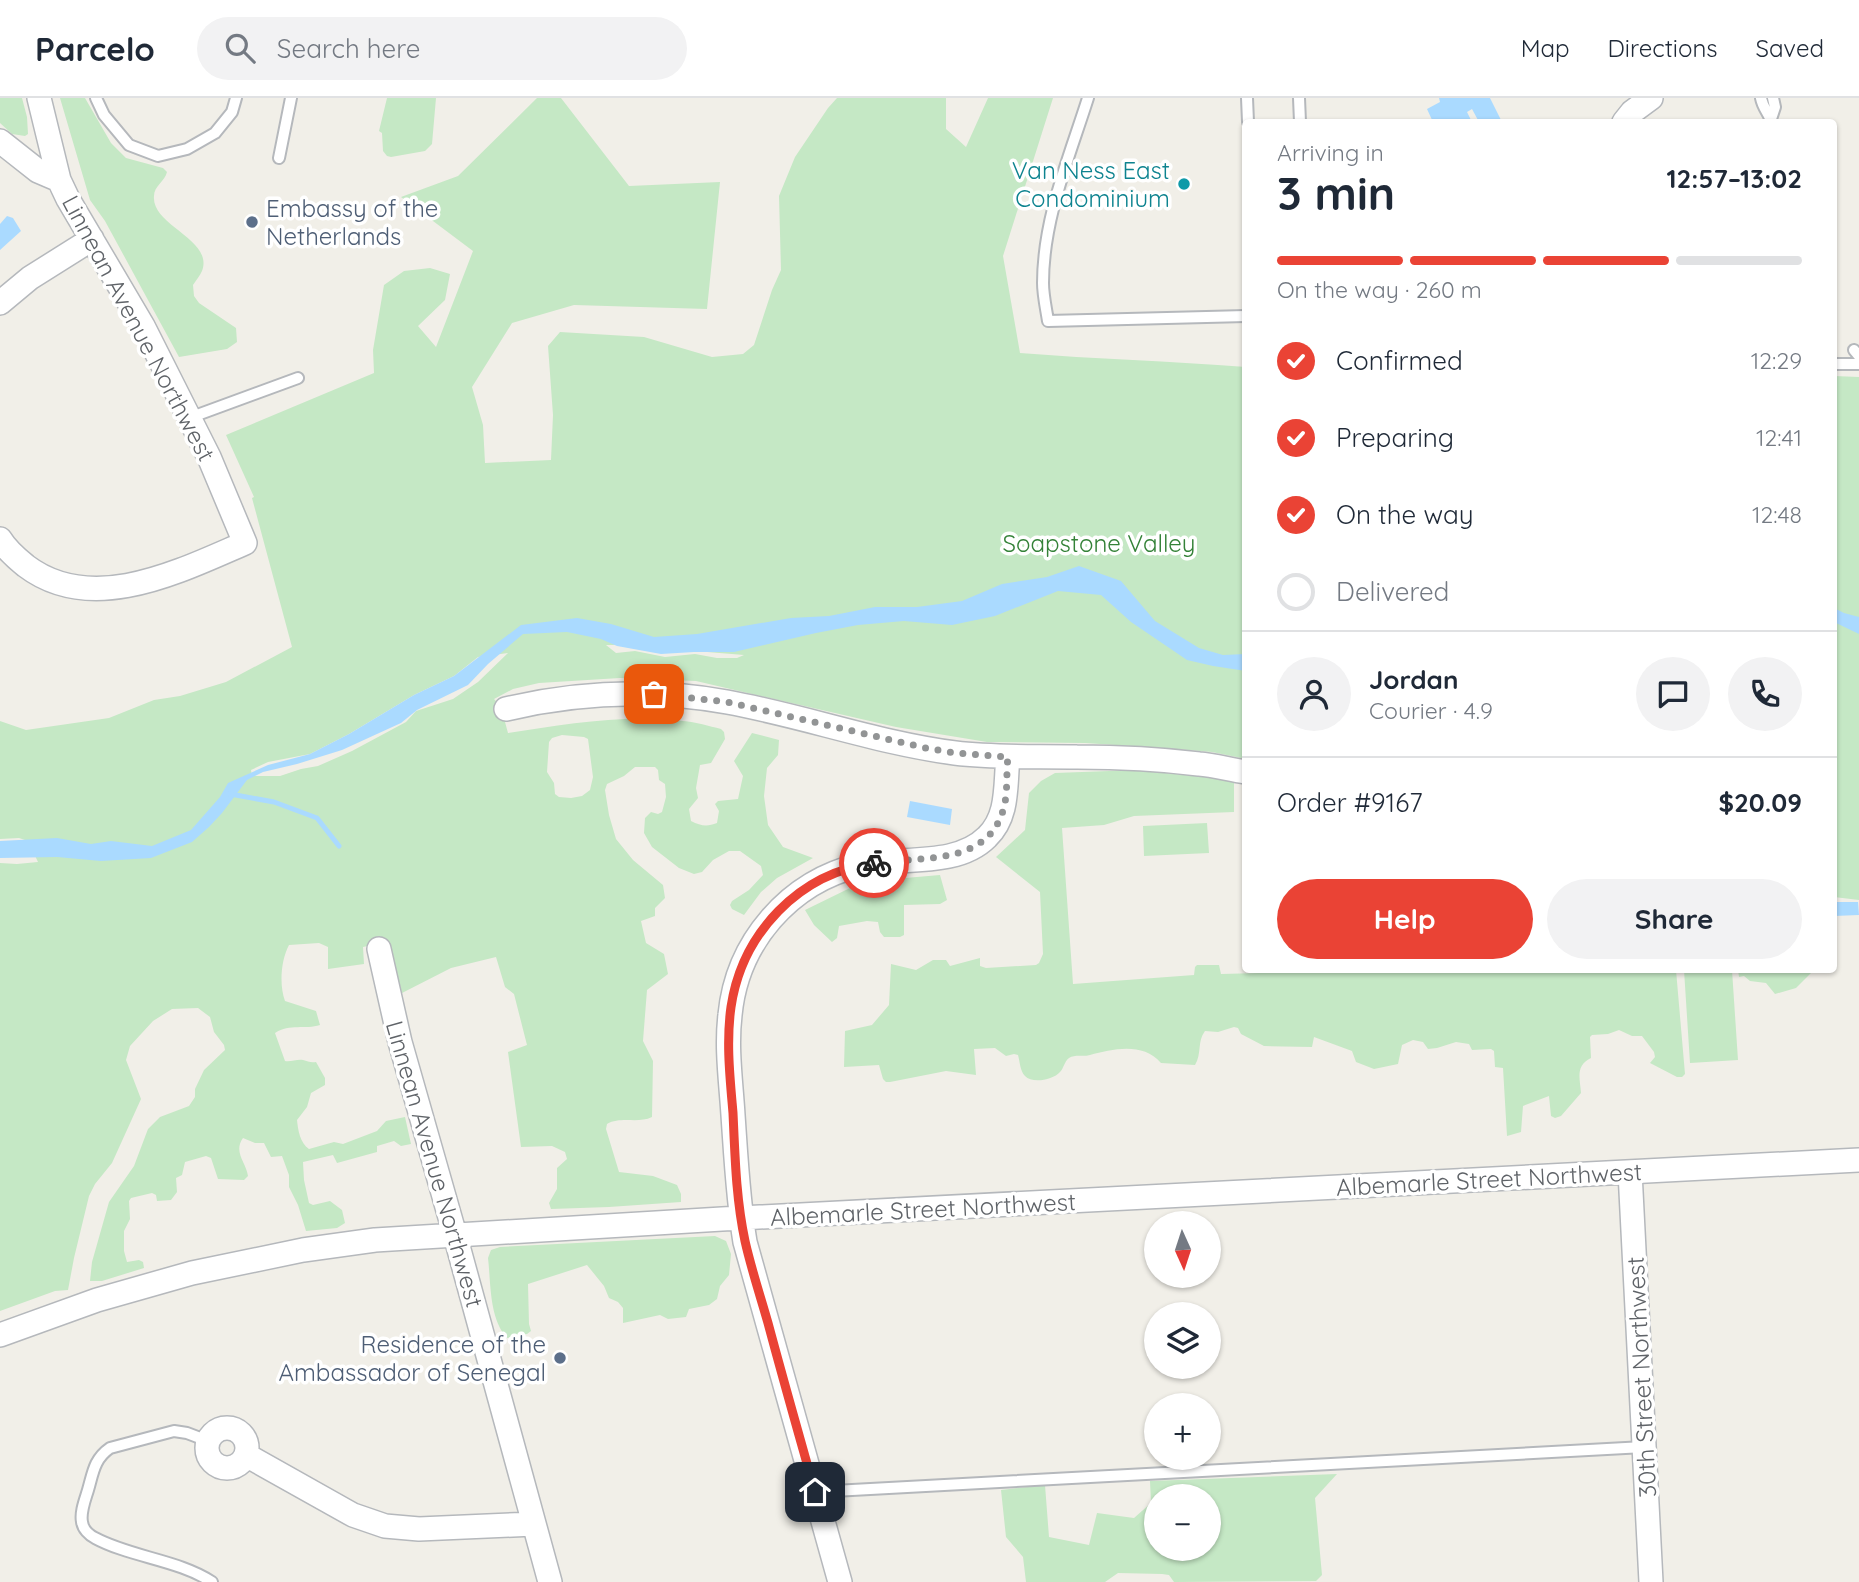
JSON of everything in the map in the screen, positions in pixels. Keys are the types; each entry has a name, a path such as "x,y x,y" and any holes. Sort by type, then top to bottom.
{"street":[{"path":"39,98 59,180"},
{"path":"1626,119 1651,98"},
{"name":"Linnean Avenue Northwest","path":"0,141 38,171 59,180 143,326 214,468 245,543 160,578 118,587 84,587 58,583 40,575 16,558 0,538"},
{"path":"0,303 30,278 92,239"},
{"path":"506,709 586,696 671,695 727,702 955,753 1008,757 1138,759 1198,763 1242,771"},
{"path":"840,1582 745,1242 737,1189 729,1050 729,1025 735,985 750,947 765,925 788,901 821,880 845,869 868,864 928,859 958,853 982,842 997,825 1005,806 1008,757"},
{"name":"Linnean Avenue Northwest","path":"379,949 396,1027 550,1582"},
{"name":"Albemarle Street Northwest","path":"0,1335 135,1288 239,1262 363,1241 741,1218 1859,1160"},
{"name":"30th Street Northwest","path":"1630,1172 1651,1582"},
{"path":"208,1441 207,1453 214,1464 220,1467 232,1468 246,1455 353,1515 385,1526 419,1529 534,1524"}],"lane":[{"path":"96,98 104,116 129,145 158,156 187,149 215,133 232,112 236,98"},
{"path":"279,158 290,98"},
{"path":"1088,98 1053,207 1045,250 1043,284 1048,321 1242,316"},
{"path":"1247,98 1248,119"},
{"path":"1299,98 1300,119"},
{"path":"1761,98 1763,108 1770,119"},
{"path":"1771,119 1775,107 1773,98"},
{"path":"1837,364 1859,364"},
{"path":"190,418 298,378"},
{"path":"208,1441 174,1431 110,1448 101,1454 96,1465 81,1521 85,1530 93,1537 177,1566 212,1582"},
{"path":"815,1492 1644,1447"}],"green space":[{"path":"0,98 22,98 28,134 12,134 0,123"},
{"path":"60,98 85,98 111,143 126,158 163,168 167,172 154,192 156,207 162,216 199,250 203,260 202,271 193,285 194,296 199,303 236,328 237,342 227,349 179,357 105,221 90,200"},
{"path":"387,98 436,98 432,144 425,151 391,157 383,151 382,133 379,131"},
{"name":"Soapstone Valley","path":"537,98 561,98 629,186 720,182 707,309 574,305 512,323 472,387 483,425 485,463 551,460 553,415 548,346 560,332 644,337 712,357 743,354 754,345 781,270 779,196 795,157 837,98 946,98 946,129 966,147 988,98 1053,98 1003,256 1020,353 1242,367 1242,758 1212,752 1085,743 987,742 896,727 696,681 620,678 539,683 513,689 494,699 511,717 505,722 508,733 617,719 661,719 721,729 725,739 711,763 700,765 696,788 698,798 689,809 691,821 701,825 717,823 719,811 715,804 718,801 738,799 743,776 734,761 752,733 779,740 778,755 767,768 764,796 768,825 783,847 813,858 777,878 761,892 744,915 730,905 763,875 761,866 740,851 729,851 713,860 702,872 694,874 679,868 652,847 644,833 645,818 651,812 662,812 666,797 665,784 659,780 655,767 635,767 607,784 605,790 616,839 633,860 663,885 665,898 655,908 655,916 641,921 646,943 664,954 668,974 647,990 643,1041 653,1061 652,1117 612,1122 607,1124 606,1129 619,1172 653,1176 677,1185 681,1202 551,1209 549,1203 557,1189 557,1168 567,1159 565,1152 552,1146 521,1147 508,1052 527,1045 514,994 505,987 496,957 451,968 402,993 388,942 363,947 364,964 328,969 328,947 319,943 289,945 282,973 285,1001 316,1011 320,1025 286,1028 275,1033 285,1061 316,1062 325,1078 325,1085 311,1093 307,1107 297,1120 303,1143 309,1149 334,1142 343,1144 377,1131 386,1121 405,1117 411,1144 401,1146 394,1141 377,1146 377,1152 337,1163 333,1155 303,1162 309,1203 313,1205 330,1201 342,1210 345,1223 337,1228 306,1231 289,1187 289,1175 282,1156 271,1157 264,1143 243,1138 240,1143 239,1148 248,1176 244,1180 218,1179 211,1158 206,1156 185,1162 182,1175 176,1178 177,1192 171,1200 157,1201 156,1195 152,1193 131,1198 129,1201 130,1219 124,1231 124,1251 127,1262 139,1260 143,1262 144,1268 102,1281 90,1281 92,1262 109,1202 134,1166 148,1129 160,1117 189,1106 204,1070 225,1050 214,1032 210,1017 198,1008 172,1009 153,1021 130,1046 126,1060 141,1099 112,1163 89,1196 68,1290 55,1291 0,1311 0,863 38,862 28,841 19,838 0,839 0,721 26,730 109,718 154,700 180,696 226,682 292,647 252,498 254,497 226,435 374,373 373,350 384,285 404,271 430,268 450,274 445,300 418,326 436,347 473,251 401,197 458,176","holes":["606,645 744,655 737,658 695,654 665,657 635,651 616,653","508,653 478,682 453,699 416,711 406,722 352,751 318,766 280,776 252,776 251,770 268,762 310,754 349,734 414,695 454,676 478,657","562,735 588,739 593,777 590,790 582,796 559,797 555,794 554,783 547,772 549,742"]},
{"path":"1837,376 1859,377 1859,900 1837,897"},
{"path":"1136,770 1234,780 1234,812 1134,816 1104,825 1062,828 1073,984 1194,975 1197,965 1219,965 1221,974 1676,973 1685,1074 1677,1077 1650,1063 1655,1057 1654,1052 1642,1036 1632,1036 1619,1030 1592,1035 1591,1058 1583,1065 1580,1073 1581,1093 1561,1116 1555,1118 1551,1116 1549,1096 1523,1106 1521,1132 1507,1136 1503,1068 1495,1067 1494,1051 1472,1050 1469,1044 1456,1042 1428,1049 1423,1042 1413,1040 1402,1045 1398,1064 1374,1069 1356,1062 1352,1051 1314,1037 1312,1047 1264,1046 1241,1034 1238,1028 1234,1027 1218,1032 1205,1031 1195,1065 1161,1063 1146,1052 1118,1049 1071,1057 1057,1075 1048,1079 1032,1080 1023,1074 1018,1055 1006,1056 995,1048 974,1049 976,1075 946,1071 886,1082 879,1065 844,1067 845,1031 872,1025 889,1005 891,964 916,970 933,960 946,960 950,966 980,958 980,966 986,968 1039,963 1043,954 1040,892 996,857 1025,830 1029,793 1041,781 1055,773"},
{"path":"1207,823 1209,853 1144,856 1143,826"},
{"path":"940,875 947,900 940,904 904,905 904,935 900,937 884,937 878,922 867,921 839,926 837,938 832,942 814,925 805,910 850,888 882,880"},
{"path":"1684,973 1732,973 1738,1060 1690,1063"},
{"path":"1738,973 1811,973 1796,988 1775,994 1766,983 1739,977"},
{"path":"715,1236 726,1241 731,1254 729,1275 720,1286 717,1299 709,1305 689,1309 686,1317 668,1319 660,1315 623,1323 623,1308 609,1298 604,1286 587,1265 528,1284 531,1331 527,1334 507,1338 497,1321 488,1258 491,1250 500,1247"},
{"path":"1337,1474 1315,1498 1322,1575 1316,1581 1174,1582 1169,1575 1118,1573 1105,1582 1026,1582 1023,1557 1006,1537 1001,1490 1045,1485 1049,1537 1089,1545 1097,1513 1134,1518 1144,1509 1144,1561 1221,1561 1221,1484 1150,1484 1150,1481"}],"water":[{"path":"1439,98 1490,98 1500,119 1477,119 1472,109 1467,112 1470,119 1432,119 1427,109 1440,102"},
{"path":"7,216 13,218 21,231 0,250 0,224"},
{"path":"1079,566 1121,581 1155,621 1199,648 1223,655 1242,654 1242,670 1187,660 1131,622 1101,595 1058,591 995,616 952,625 904,621 858,625 734,652 661,654 617,646 601,639 567,632 523,634 468,685 417,710 401,723 342,750 263,772 247,780 222,813 192,842 151,858 101,861 57,857 0,858 0,841 57,838 91,844 111,841 152,846 191,830 220,797 228,783 268,765 310,754 349,734 414,695 454,676 521,625 577,618 611,624 654,637 697,634 875,607 917,607 962,601 1002,584 1047,577"},
{"path":"1837,610 1859,617 1859,634 1837,623"},
{"path":"910,801 952,809 950,825 907,817"},
{"path":"1837,902 1858,902 1859,915 1837,916"}],"waterway":[{"path":"230,794 274,802 317,818 339,846"}],"way so far":[{"path":"654,694 727,702 926,748 1008,757 1005,806 997,825 982,842 944,856 874,863"}],"place":[{"name":"Van Ness East Condominium","path":"1184,184"},
{"name":"Embassy of the Netherlands","path":"252,222"},
{"name":"Residence of the Ambassador of Senegal","path":"560,1358"}],"route":[{"path":"815,1492 745,1242 737,1189 729,1050 730,1017 735,985 743,962 757,936 774,915 793,897 821,880 845,869 874,863"}]}
